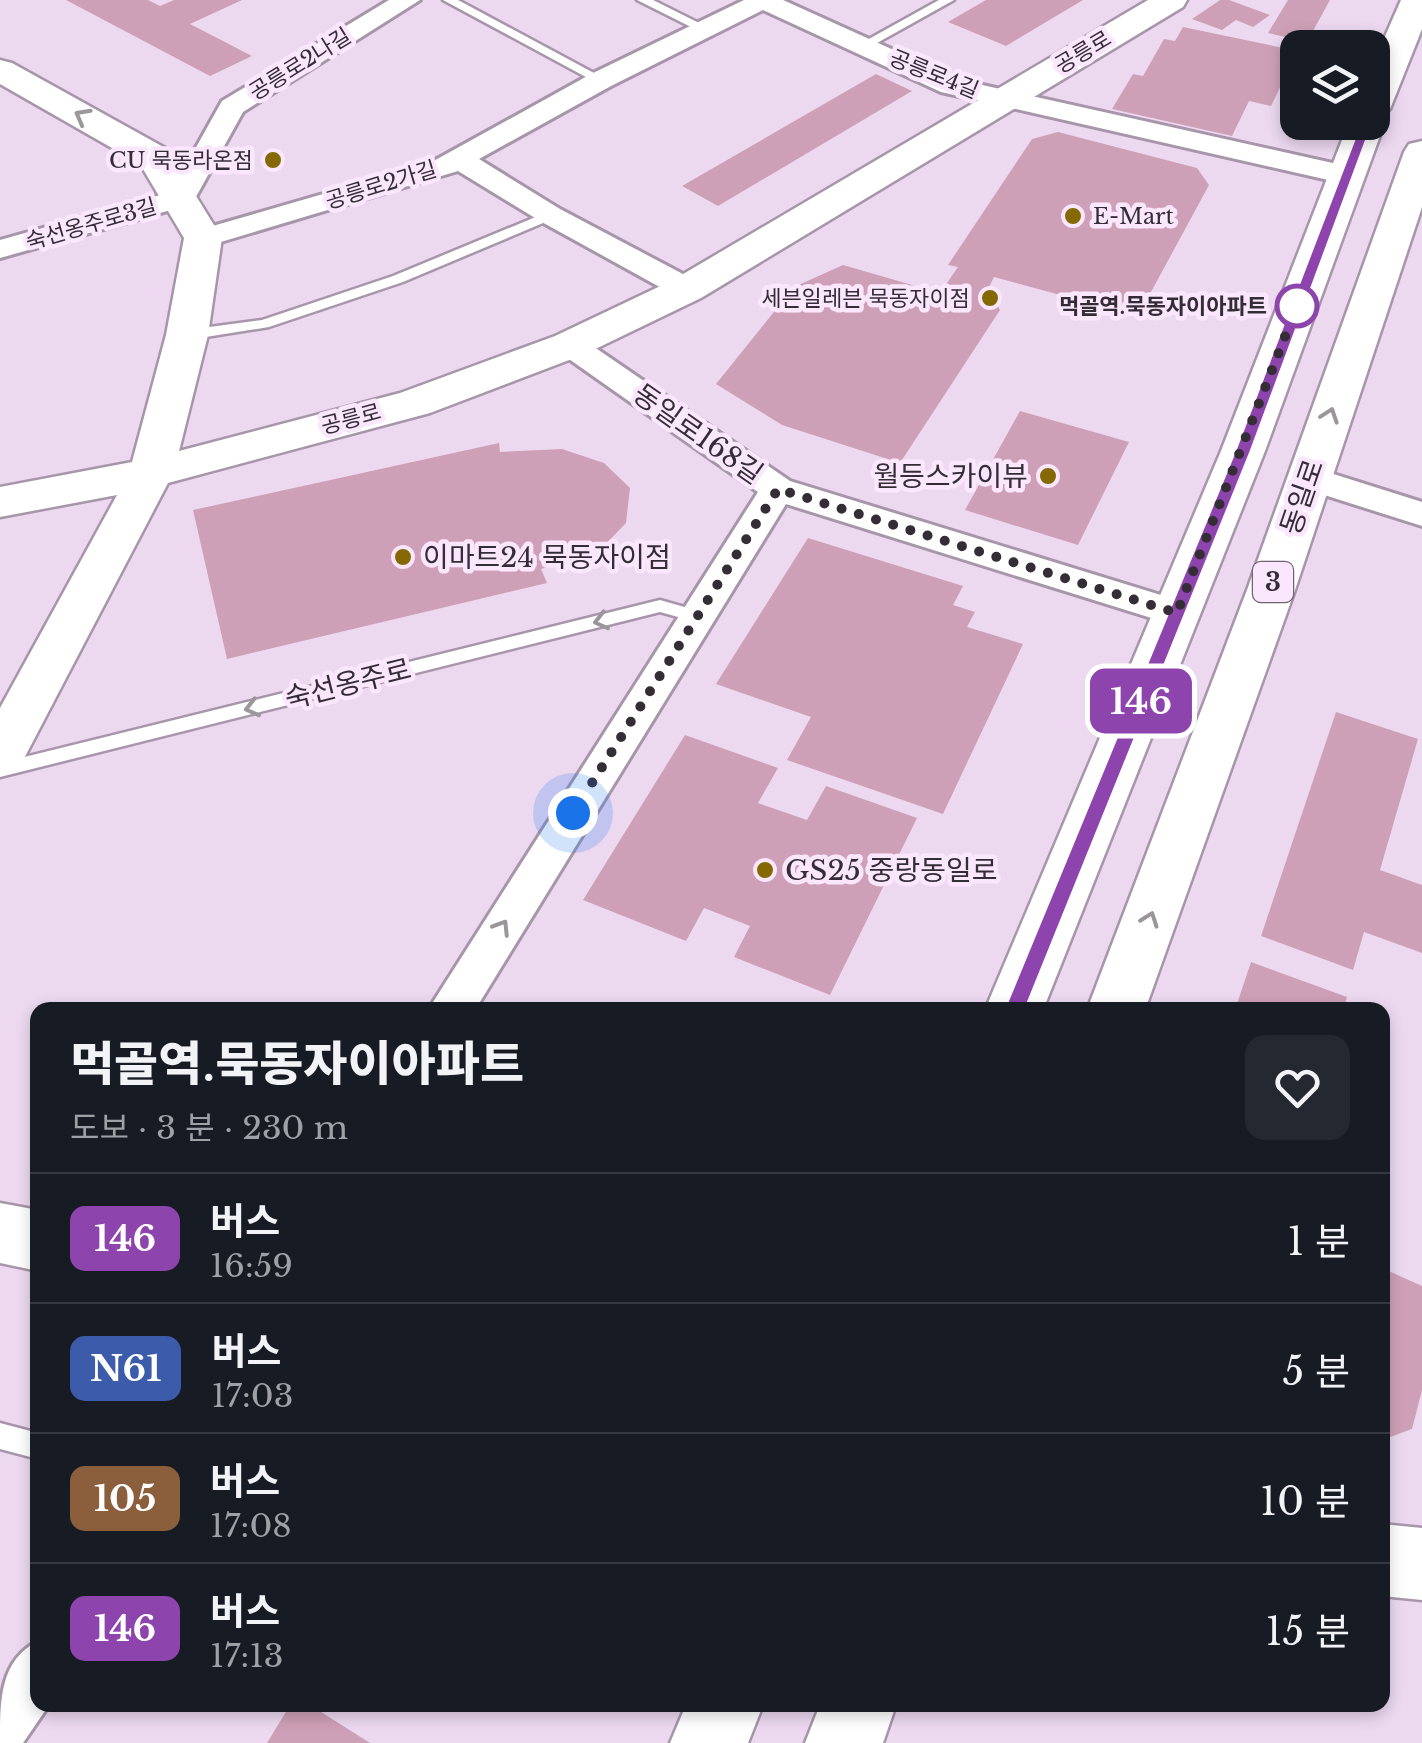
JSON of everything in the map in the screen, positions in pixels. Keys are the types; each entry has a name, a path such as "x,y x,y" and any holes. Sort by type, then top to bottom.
{"street":[{"name":"공릉로2나길","path":"182,198 232,107 407,0"},
{"name":"공릉로2가길","path":"204,238 440,169 602,80 763,0"},
{"name":"공릉로4길","path":"763,0 951,86 1004,100"},
{"name":"공릉로","path":"0,502 151,472 414,402 570,346 686,289 1171,0"},
{"path":"1390,64 1416,0"},
{"path":"0,70 154,156 204,238 188,335 151,472 0,756"},
{"path":"1004,100 1346,175"},
{"path":"0,107 120,176 182,198"},
{"path":"1017,1002 1226,495 1360,140"},
{"path":"458,160 550,216 686,289"},
{"name":"동일로","path":"1119,1002 1234,694 1417,180"},
{"name":"숙선옹주로3길","path":"0,249 182,198"},
{"name":"동일로168길","path":"570,346 778,489 1177,613"},
{"path":"455,1002 778,489"},
{"path":"1226,495 1230,536 1247,547 1260,545 1302,497 1422,514"},
{"path":"1155,667 1192,632 1212,634 1228,644 1234,694"},
{"path":"0,1233 30,1239"},
{"path":"1390,1561 1422,1564"},
{"path":"0,1725 30,1682"},
{"path":"709,1743 723,1712"},
{"path":"844,1743 855,1712"}],"lane":[{"path":"449,0 602,80"},
{"path":"644,0 703,28"},
{"name":"공릉로4길","path":"864,45 948,0"},
{"path":"188,335 281,319 398,280 550,216"},
{"name":"숙선옹주로","path":"0,770 660,606 696,616"},
{"path":"0,1436 30,1444"}],"building":[{"path":"66,0 148,0 160,6 174,0 242,0 190,24 252,56 210,76"},
{"path":"986,0 1083,0 1006,46 948,22"},
{"path":"1220,0 1270,15 1253,27 1236,20 1222,30 1192,19"},
{"path":"1288,0 1330,0 1314,30 1280,30 1280,36 1268,33"},
{"path":"1183,27 1280,47 1280,88 1271,106 1249,101 1232,136 1112,109 1133,74 1143,76 1164,39 1175,41"},
{"path":"876,74 912,91 718,206 682,186"},
{"path":"1058,132 1197,168 1209,185 1138,316 994,277 988,289 1000,310 900,463 782,425 716,384 794,287 843,265 940,293 958,267 948,265 1032,139"},
{"name":"월등스카이뷰","path":"1020,411 1129,442 1078,545 965,510"},
{"path":"499,443 500,452 562,449 604,463 630,488 626,523 601,549 541,569 547,583 227,659 193,510"},
{"path":"808,538 963,586 953,605 975,612 967,627 1023,644 943,814 787,760 811,717 716,684"},
{"path":"1336,712 1418,739 1380,870 1422,885 1422,953 1364,932 1353,970 1261,936"},
{"path":"685,735 778,768 758,803 807,820 826,786 917,818 830,995 734,957 750,926 704,908 686,941 583,900"},
{"path":"1251,962 1347,997 1345,1002 1238,1002"},
{"path":"1390,1272 1422,1286 1422,1390 1412,1429 1390,1437"},
{"path":"286,1712 321,1712 370,1743 267,1743"}],"bus line":[{"name":"146","path":"1017,1002 1243,451 1360,140"}],"place":[{"name":"CU 묵동라온점","path":"273,160"},
{"name":"E-Mart","path":"1073,216"},
{"name":"세븐일레븐 묵동자이점","path":"990,298"},
{"name":"먹골역.묵동자이아파트","path":"1297,306"},
{"name":"월등스카이뷰","path":"1048,476"},
{"name":"이마트24 묵동자이점","path":"403,557"},
{"name":"GS25 중랑동일로","path":"765,870"}],"route":[{"path":"573,813 778,489 1177,613 1297,306"}]}
